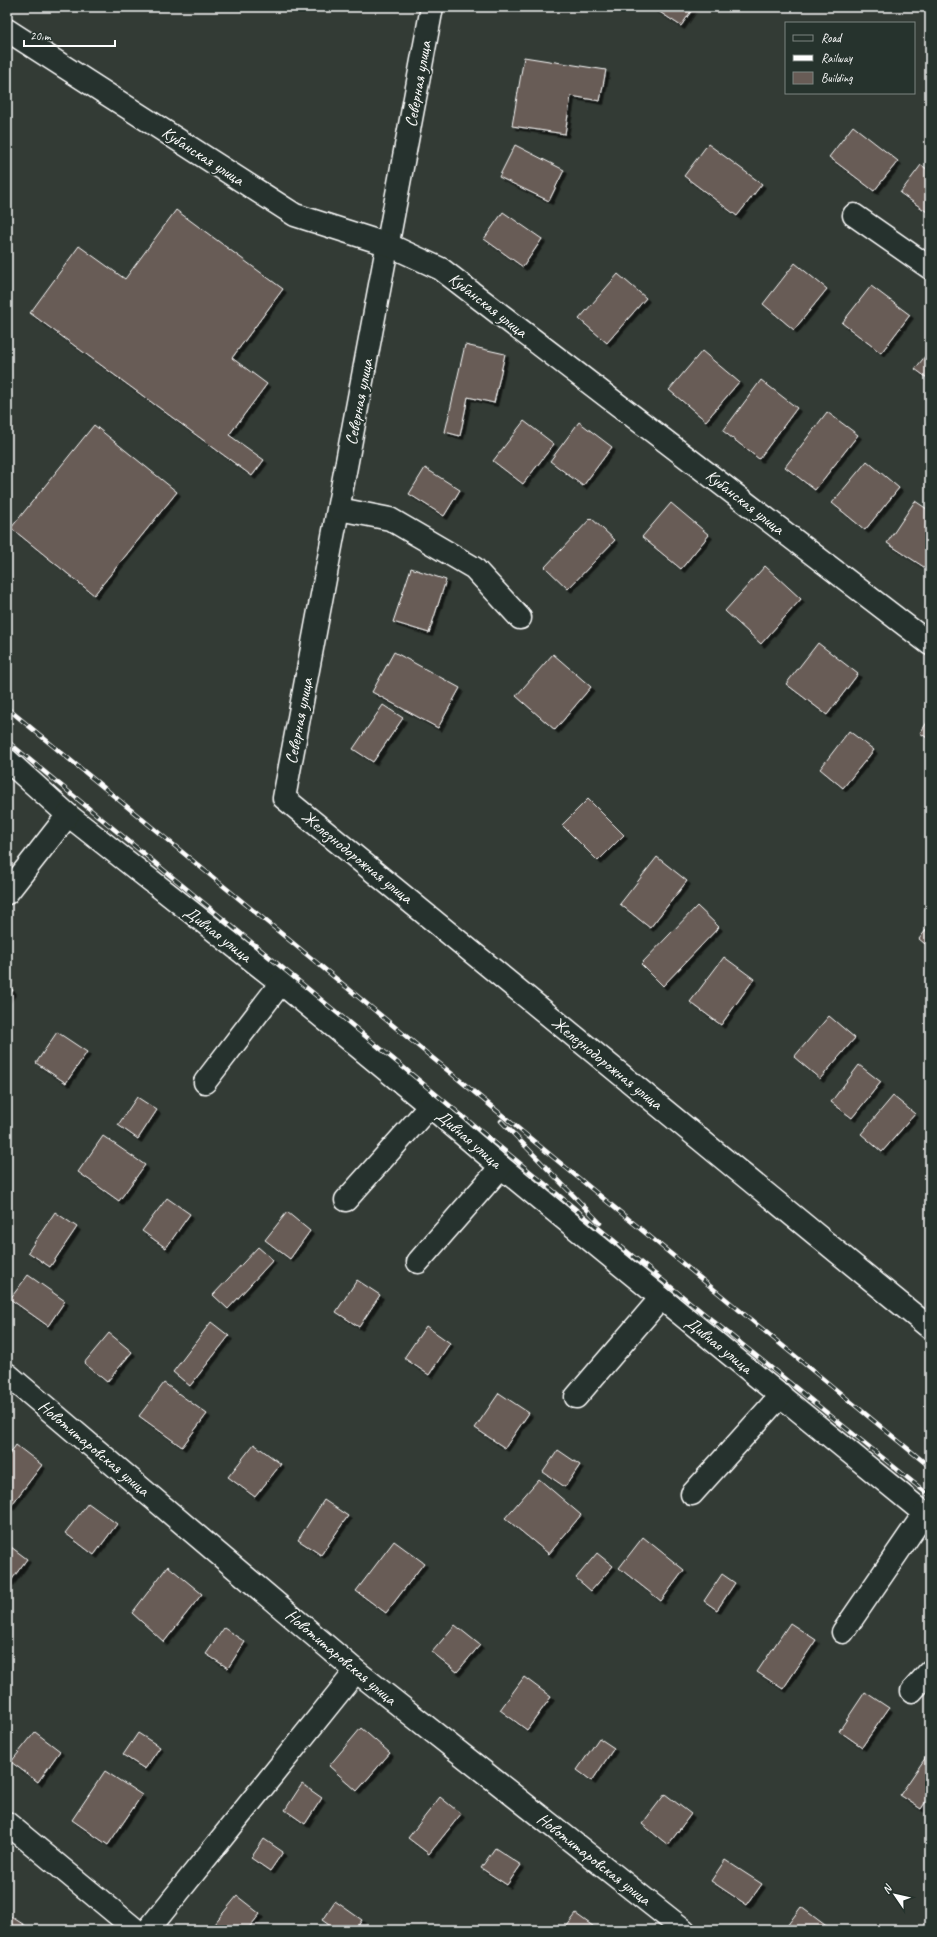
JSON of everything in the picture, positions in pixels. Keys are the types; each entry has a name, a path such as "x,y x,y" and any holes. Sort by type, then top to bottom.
{"street":[{"name":"Северная улица","path":"284,798 389,245 432,7"},
{"name":"Кубанская улица","path":"7,30 295,215 389,245 441,268 930,644"},
{"path":"854,215 930,268"},
{"path":"339,509 390,519 474,568 520,618"},
{"name":"Дивная улица","path":"7,760 68,815 281,983 430,1106 501,1167 927,1516"},
{"name":"Железнодорожная улица","path":"284,798 930,1328"},
{"path":"7,893 68,815"},
{"path":"205,1082 281,983"},
{"path":"346,1200 430,1106"},
{"path":"418,1262 501,1167"},
{"path":"576,1397 661,1298"},
{"name":"Новотитаровская улица","path":"7,1374 356,1671 684,1930"},
{"path":"692,1494 780,1395"},
{"path":"842,1632 927,1516"},
{"path":"148,1930 356,1671"},
{"path":"912,1691 930,1671"},
{"path":"7,1823 136,1930"}],"building":[{"path":"652,7 694,7 681,26"},
{"path":"524,57 606,70 600,101 571,96 565,134 512,126"},
{"path":"853,126 898,161 874,191 829,157"},
{"path":"708,144 762,184 737,216 684,176"},
{"path":"515,145 564,170 549,201 499,177"},
{"path":"921,165 930,171 930,214 900,193"},
{"path":"176,210 283,289 232,358 267,384 229,435 264,460 252,476 30,313 79,246 125,279"},
{"path":"503,212 542,239 523,267 484,239"},
{"path":"795,263 827,289 794,330 763,304"},
{"path":"618,274 646,298 607,343 579,319"},
{"path":"871,286 910,315 881,353 842,323"},
{"path":"465,345 505,354 494,403 468,397 460,436 445,432"},
{"path":"930,350 930,380 915,369"},
{"path":"702,351 739,382 706,421 669,390"},
{"path":"761,380 797,408 759,459 723,431"},
{"path":"827,412 858,435 815,490 785,467"},
{"path":"524,421 554,444 523,484 493,461"},
{"path":"579,422 612,447 583,486 550,461"},
{"path":"94,425 177,492 94,595 11,528"},
{"path":"867,461 899,488 865,530 832,503"},
{"path":"425,468 460,490 444,516 409,494"},
{"path":"915,501 930,511 930,571 887,543"},
{"path":"671,503 709,535 681,569 642,537"},
{"path":"591,518 615,540 568,589 545,567"},
{"path":"765,566 801,599 761,644 725,611"},
{"path":"411,568 446,580 429,633 393,622"},
{"path":"818,643 858,674 827,715 786,684"},
{"path":"394,652 460,688 438,728 372,692"},
{"path":"553,654 591,687 555,730 516,696"},
{"path":"383,705 403,718 373,762 353,749"},
{"path":"930,718 930,740 920,733"},
{"path":"849,731 874,750 843,788 820,769"},
{"path":"588,799 624,835 598,861 562,825"},
{"path":"657,857 687,881 650,928 620,904"},
{"path":"697,906 719,927 663,986 641,964"},
{"path":"930,925 930,948 919,939"},
{"path":"724,957 754,979 721,1025 690,1002"},
{"path":"7,986 13,990 7,999"},
{"path":"829,1016 855,1038 820,1079 794,1057"},
{"path":"57,1032 87,1052 66,1083 36,1063"},
{"path":"859,1065 881,1082 852,1118 831,1102"},
{"path":"893,1096 915,1114 882,1152 861,1134"},
{"path":"137,1097 157,1110 138,1139 118,1125"},
{"path":"103,1136 145,1165 119,1201 78,1172"},
{"path":"930,1175 930,1186 925,1182"},
{"path":"167,1198 190,1214 166,1248 142,1231"},
{"path":"55,1212 77,1227 50,1267 28,1252"},
{"path":"287,1212 310,1231 290,1259 265,1240"},
{"path":"258,1247 273,1260 228,1309 213,1295"},
{"path":"28,1275 65,1301 48,1326 10,1299"},
{"path":"357,1280 380,1295 359,1327 336,1312"},
{"path":"211,1322 229,1336 190,1386 173,1372"},
{"path":"426,1326 450,1343 429,1375 404,1358"},
{"path":"109,1333 132,1352 107,1382 84,1363"},
{"path":"164,1383 207,1414 182,1447 139,1416"},
{"path":"499,1393 529,1413 505,1448 475,1428"},
{"path":"254,1444 281,1464 255,1497 228,1477"},
{"path":"16,1445 42,1465 10,1507 7,1505 7,1458"},
{"path":"558,1450 580,1465 565,1487 543,1472"},
{"path":"539,1479 581,1515 549,1554 505,1518"},
{"path":"324,1500 348,1516 321,1555 298,1540"},
{"path":"88,1503 117,1524 94,1555 65,1533"},
{"path":"643,1537 684,1570 661,1601 619,1568"},
{"path":"394,1541 424,1563 386,1613 356,1591"},
{"path":"7,1544 27,1559 10,1582 7,1580"},
{"path":"597,1553 613,1566 591,1591 576,1578"},
{"path":"168,1566 202,1594 164,1642 132,1613"},
{"path":"722,1574 735,1583 717,1610 704,1601"},
{"path":"790,1623 816,1640 783,1689 757,1672"},
{"path":"455,1625 480,1645 457,1672 432,1652"},
{"path":"224,1628 245,1642 228,1668 206,1654"},
{"path":"524,1677 551,1697 527,1730 500,1710"},
{"path":"865,1692 889,1708 862,1747 839,1731"},
{"path":"361,1728 390,1753 357,1791 329,1766"},
{"path":"35,1732 60,1751 38,1782 11,1762"},
{"path":"138,1733 160,1747 145,1769 123,1755"},
{"path":"599,1738 614,1748 592,1781 577,1770"},
{"path":"930,1751 930,1795 921,1809 900,1795"},
{"path":"105,1771 142,1795 108,1845 72,1820"},
{"path":"302,1784 322,1798 305,1824 285,1810"},
{"path":"665,1794 691,1814 668,1845 642,1824"},
{"path":"440,1797 461,1814 429,1854 408,1838"},
{"path":"264,1839 283,1852 270,1871 251,1858"},
{"path":"495,1848 521,1865 507,1885 481,1868"},
{"path":"725,1860 762,1884 747,1905 711,1881"},
{"path":"237,1896 260,1914 247,1930 210,1929"},
{"path":"335,1901 362,1920 355,1930 336,1930 322,1920"},
{"path":"801,1907 829,1928 827,1930 784,1930"},
{"path":"7,1914 26,1926 23,1930 7,1930"},
{"path":"576,1914 597,1929 564,1930"}],"railway":[{"path":"7,708 930,1467"},
{"path":"7,741 630,1254 930,1496"},
{"path":"501,1121 600,1223"}]}
